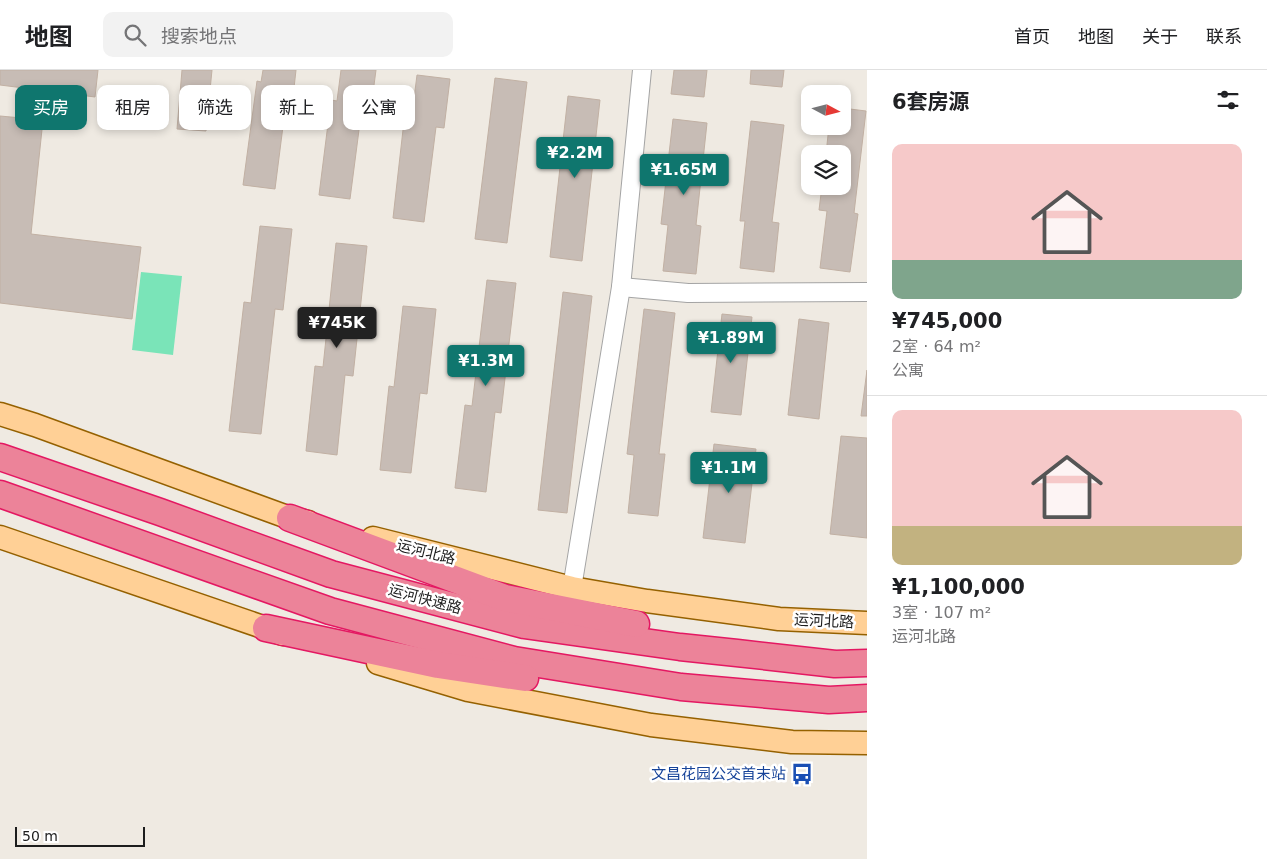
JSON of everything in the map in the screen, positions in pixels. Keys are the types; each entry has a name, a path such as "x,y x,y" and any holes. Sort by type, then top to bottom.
{"highway":[{"name":"运河快速路","path":"0,457 341,577 524,625 680,647 836,664 867,663"},
{"path":"0,494 330,611 514,660 681,687 829,700 867,698"},
{"path":"290,518 505,598 673,632 737,653"},
{"path":"266,628 438,665 633,694 734,704 847,711 867,708"}],"main road":[{"name":"运河北路","path":"0,414 36,425 290,518 572,588 647,601 779,618 867,623"},
{"path":"0,537 266,628 468,690 651,725 792,742 867,743"}],"lane":[{"path":"572,588 621,287 642,70"},
{"path":"621,287 688,294 867,292"}],"green space":[{"path":"141,272 182,276 173,355 132,350"}],"building":[{"path":"0,70 98,70 95,97 87,96 87,85 15,85 15,87 0,85"},
{"path":"182,70 212,70 211,85 181,85"},
{"path":"263,70 296,70 294,85 261,85 261,130 283,130 275,189 243,185 257,81 261,82"},
{"path":"341,70 376,70 374,85 343,85 343,130 359,130 350,199 319,195 327,130 333,130 333,100 337,101"},
{"path":"674,70 707,70 704,97 671,94"},
{"path":"751,70 784,70 782,87 750,84"},
{"path":"417,75 450,79 444,128 436,127 424,222 393,218 403,130 415,130"},
{"path":"495,78 527,82 507,243 475,239"},
{"path":"568,96 600,100 582,261 550,257"},
{"path":"179,105 179,129 177,129"},
{"path":"851,109 866,111 854,213 858,214 850,272 820,268 827,211 819,210 821,195 851,195 851,145 827,145 828,135 851,135"},
{"path":"0,116 15,117 15,130 42,130 31,234 141,247 132,319 0,303"},
{"path":"673,119 707,123 696,225 701,226 696,274 663,271 668,225 661,224"},
{"path":"751,121 784,125 772,222 779,223 774,272 740,268 745,221 740,221"},
{"path":"260,226 292,229 283,310 275,309 261,434 229,431 244,302 251,303"},
{"path":"336,243 367,246 353,376 345,375 337,455 306,451 315,366 323,367"},
{"path":"487,280 516,283 501,413 495,412 486,492 455,488 465,405 472,406"},
{"path":"563,292 592,296 567,513 538,510"},
{"path":"403,306 436,309 427,394 420,393 411,473 380,470 389,386 394,387"},
{"path":"644,309 675,313 659,454 665,454 658,516 628,513 634,455 627,454"},
{"path":"722,314 752,317 741,415 711,412"},
{"path":"799,319 829,323 819,419 788,415"},
{"path":"867,370 867,416 861,416"},
{"path":"841,436 867,438 867,538 830,534"},
{"path":"714,444 756,449 745,543 703,538"}],"place":[{"name":"文昌花园公交首末站","path":"802,774"}]}
